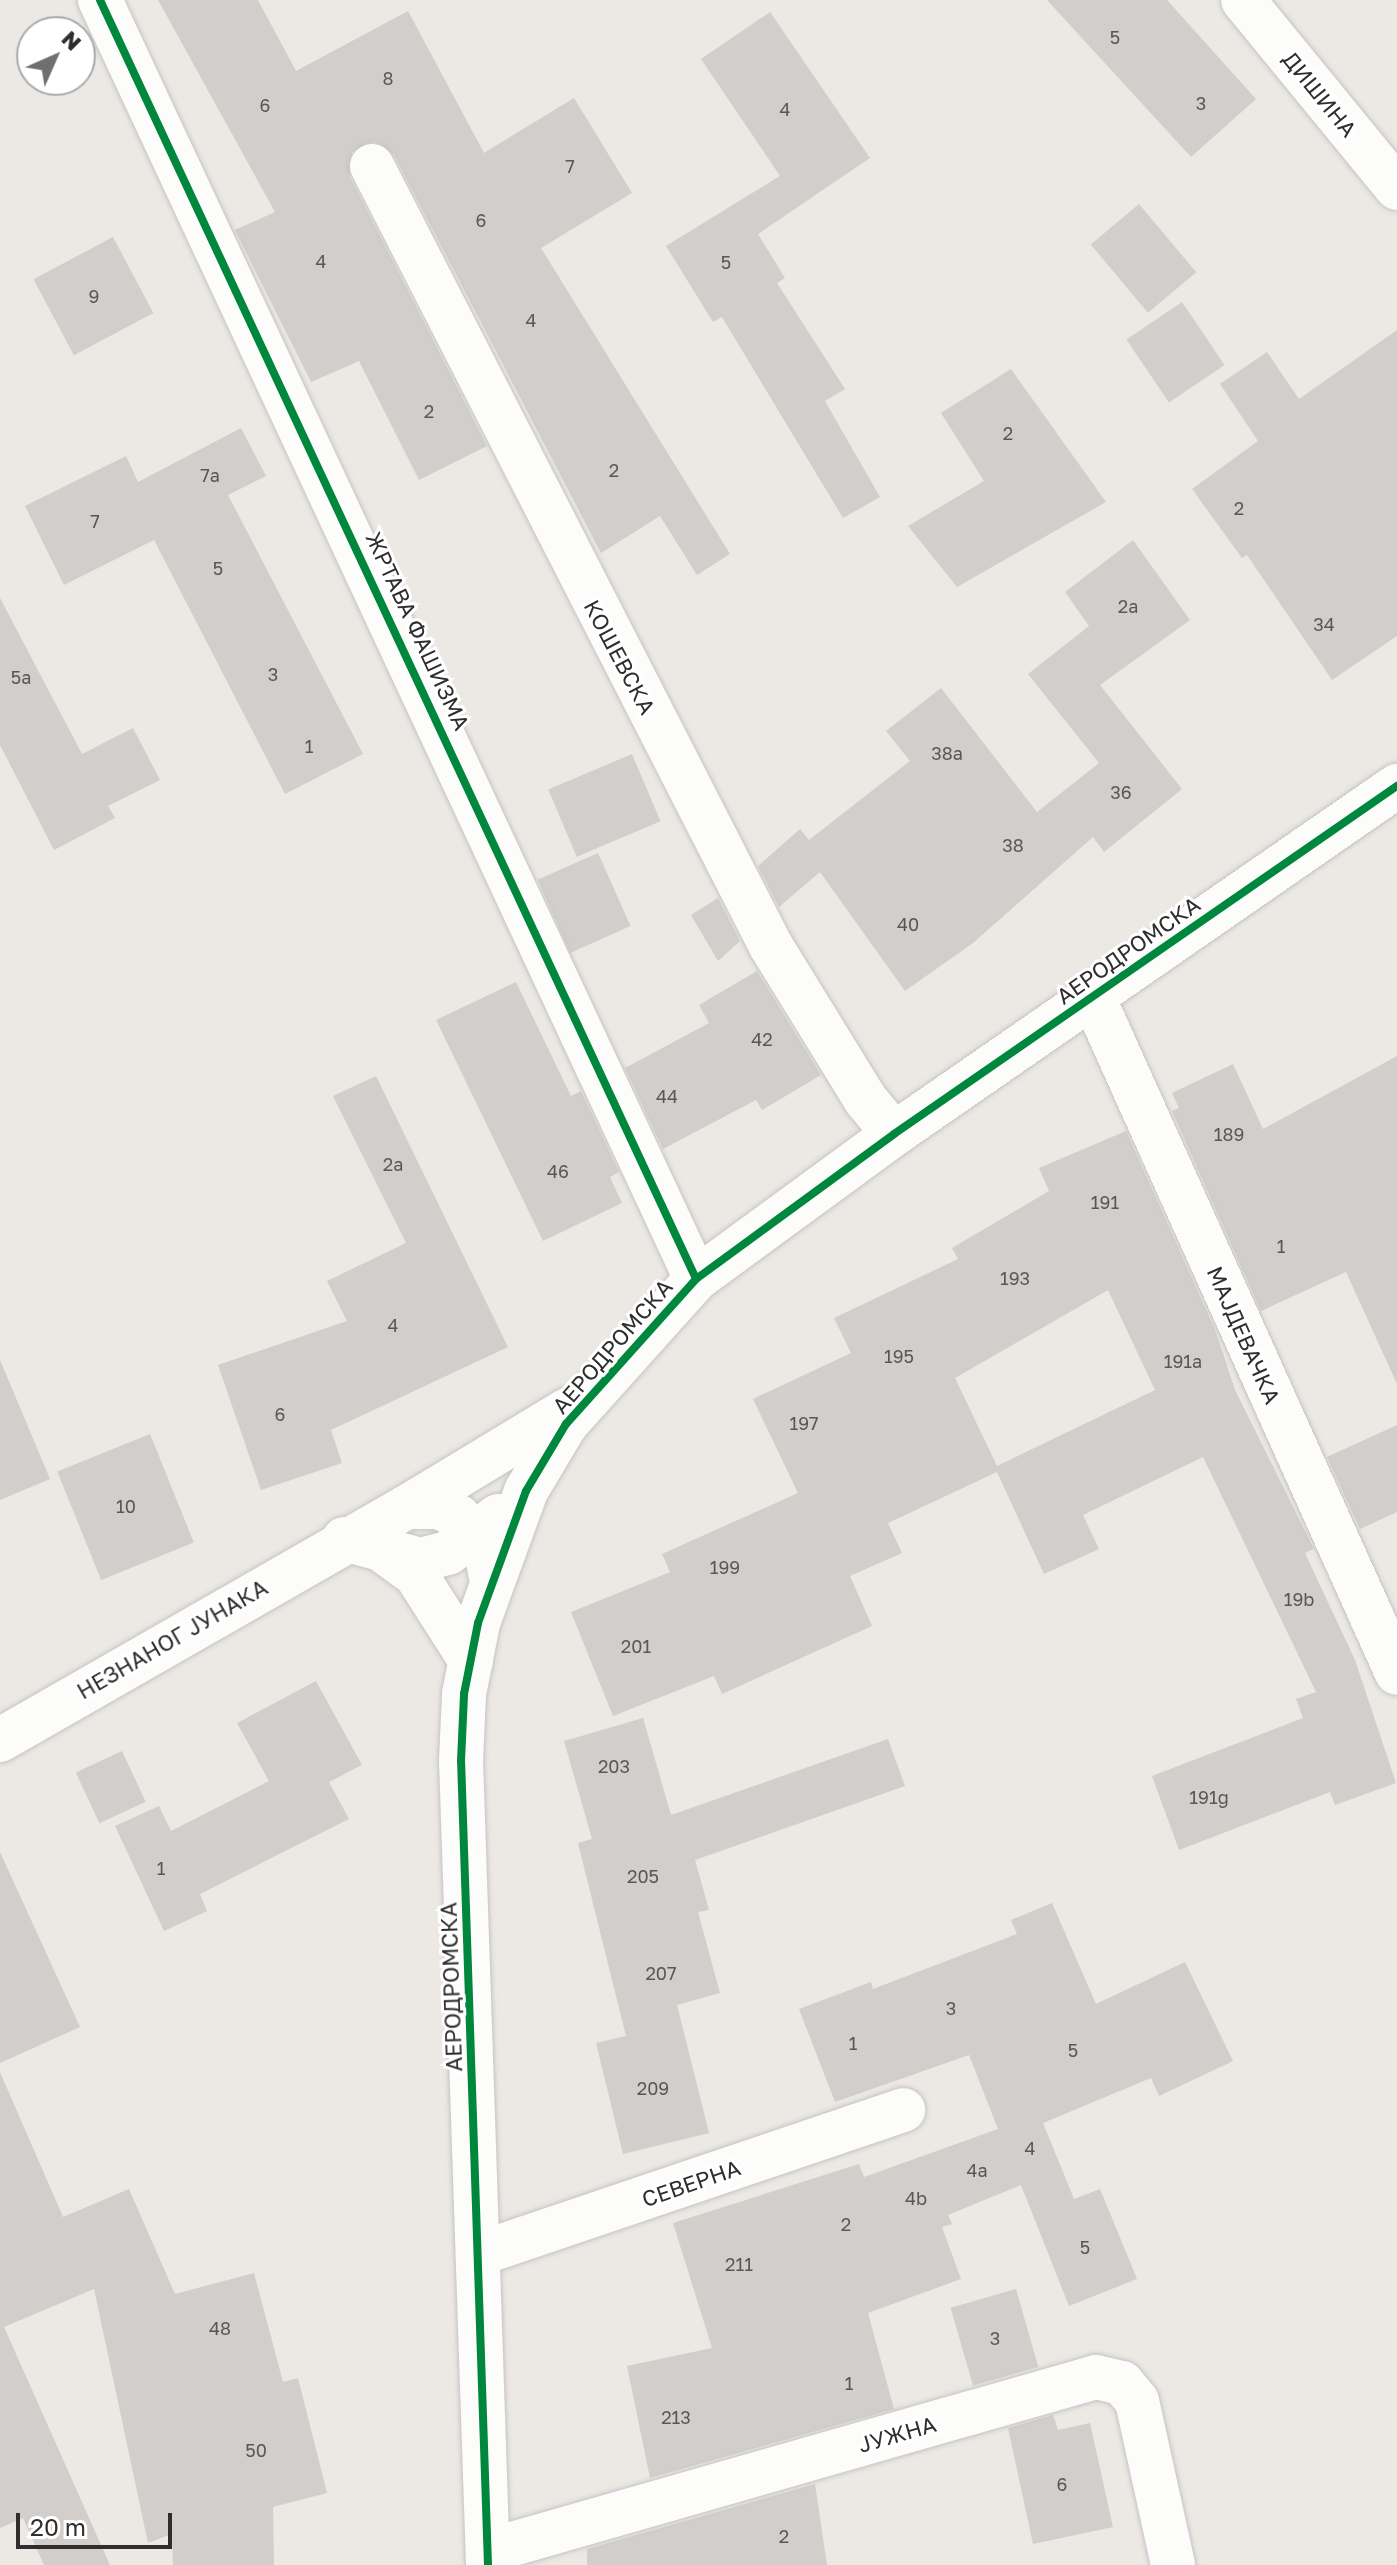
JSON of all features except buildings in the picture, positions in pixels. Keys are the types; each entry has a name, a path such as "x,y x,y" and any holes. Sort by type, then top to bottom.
{"street":[{"name":"ЖРТАВА ФАШИЗМА","path":"100,0 696,1279"},
{"name":"ДИШИНА","path":"1243,0 1397,188"},
{"name":"КОШЕВСКА","path":"372,166 771,946 865,1099 894,1134"},
{"name":"АЕРОДРОМСКА","path":"488,2558 461,1761 471,1661 492,1581 526,1491 600,1383 696,1279 894,1134 1397,786"},
{"name":"МАЈДЕВАЧКА","path":"1093,997 1397,1673"},
{"name":"НЕЗНАНОГ ЈУНАКА","path":"0,1740 344,1539 529,1437 600,1383"},
{"path":"344,1539 386,1553 421,1560 448,1553 475,1536 526,1491"},
{"path":"407,1507 439,1507 475,1536 492,1581"},
{"path":"386,1553 416,1575 471,1661"},
{"name":"СЕВЕРНА","path":"478,2254 903,2110"},
{"name":"ЈУЖНА","path":"488,2558 1096,2377 1122,2383 1137,2401 1173,2565"}],"cycle path":[{"path":"100,0 696,1279"},
{"path":"488,2565 461,1761 464,1694 478,1623 526,1491 566,1424 696,1279 894,1134 1397,786"}]}
